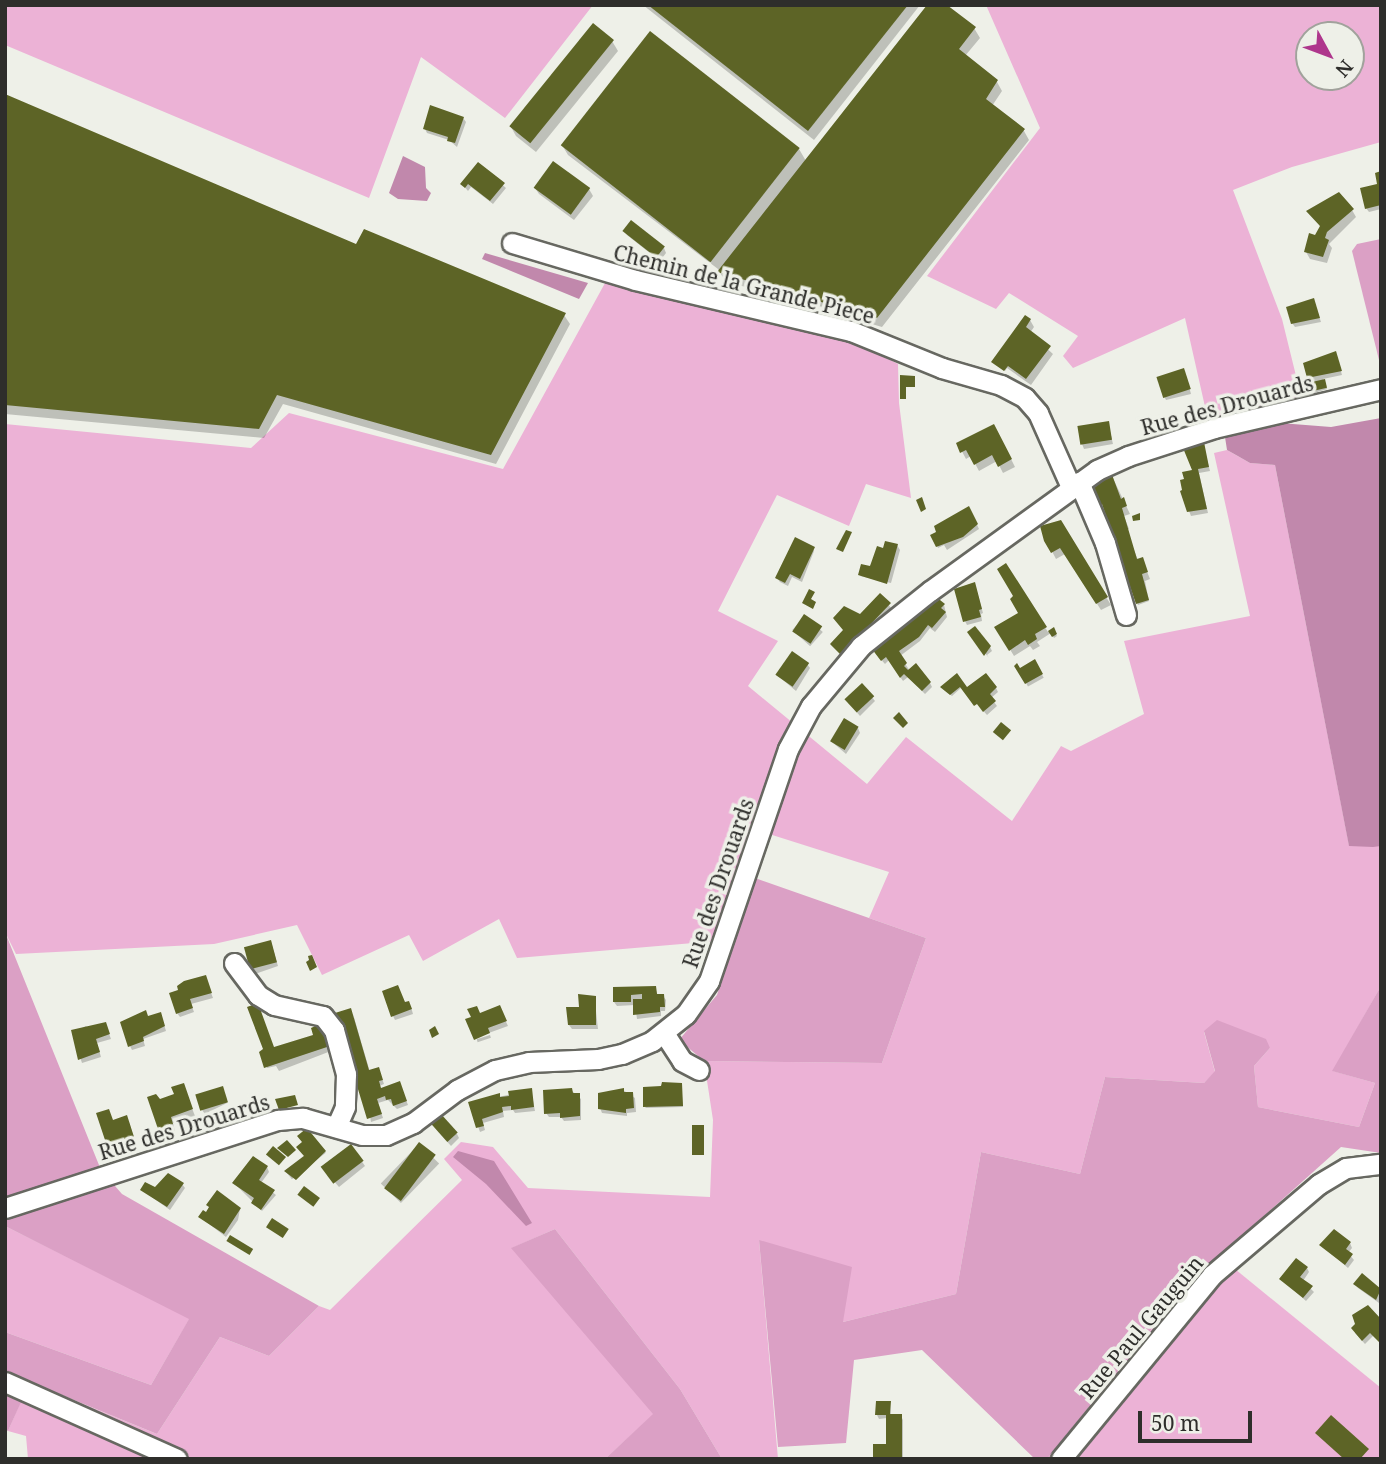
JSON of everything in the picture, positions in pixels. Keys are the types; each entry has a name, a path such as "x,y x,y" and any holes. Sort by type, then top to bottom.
{"street":[{"name":"Chemin de la Grande Piece","path":"512,243 624,277 851,331 942,368 1001,385 1025,398 1038,413 1105,543 1126,615"},
{"name":"Rue des Drouards","path":"5,1208 278,1120 303,1118 362,1135 386,1135 412,1124 457,1090 495,1070 528,1062 598,1059 622,1054 664,1033 686,1014 709,981 788,749 811,706 861,646 1075,484 1128,456 1183,437 1381,389"},
{"path":"234,963 258,995 274,1005 323,1016 334,1030 346,1074 345,1107 335,1127"},
{"path":"664,1033 682,1061 699,1070"},
{"name":"Rue Paul Gauguin","path":"1061,1459 1212,1275 1319,1184 1346,1168 1374,1164"},
{"path":"5,1382 177,1459"}],"shaded area":[{"path":"5,5 593,5 505,118 421,57 369,198 5,45"},
{"path":"986,5 1381,5 1381,142 1292,167 1233,190 1282,319 1301,396 1208,420 1185,318 1073,368 1063,356 1078,336 1009,293 996,309 927,276 1040,128"},
{"path":"403,156 425,167 426,188 431,193 427,201 398,199 389,193"},
{"path":"1381,239 1381,368 1352,251 1357,244"},
{"path":"485,253 588,283 579,299 482,259"},
{"path":"616,263 889,334 877,353 898,364 899,403 911,498 866,484 849,526 777,495 718,611 778,641 748,686 867,784 906,737 1012,821 1061,746 1071,751 1144,714 1124,641 1250,616 1214,453 1227,450 1250,463 1275,465 1349,845 1381,846 1381,986 1333,1071 1375,1083 1359,1127 1258,1107 1254,1066 1270,1048 1204,1032 1215,1072 1204,1083 1105,1077 1080,1174 981,1152 956,1294 843,1322 759,1240 778,1459 722,1459 680,1389 555,1229 512,1248 654,1414 605,1459 28,1459 26,1436 8,1431 29,1382 157,1434 220,1337 269,1356 319,1306 330,1310 462,1180 444,1159 461,1142 493,1147 528,1188 710,1197 713,1120 704,1061 882,1063 926,938 869,918 889,872 753,829 717,941 517,958 499,919 423,961 409,935 322,975 297,925 214,944 16,954 5,932 5,424 251,448 289,413 503,469"},
{"path":"1381,418 1381,846 1349,846 1275,465 1250,463 1227,450 1225,437 1280,423 1331,427"},
{"path":"755,878 926,938 882,1063 704,1061 679,1040 717,995"},
{"path":"5,932 101,1170 122,1194 319,1306 269,1356 220,1337 157,1434 30,1382 8,1431 5,1429 5,1332 151,1385 189,1319 5,1226"},
{"path":"1381,986 1381,1153 1341,1147 1187,1285 1047,1459 1035,1459 922,1350 854,1360 846,1443 778,1447 759,1240 852,1267 843,1322 956,1294 981,1152 1080,1174 1105,1077 1204,1083 1215,1071 1204,1031 1217,1020 1266,1039 1270,1048 1254,1066 1258,1107 1359,1127 1375,1083 1332,1071"},
{"path":"458,1151 494,1161 532,1223 526,1226 486,1184 453,1157"},
{"path":"5,1226 190,1318 151,1385 5,1332"},
{"path":"555,1229 680,1389 722,1459 605,1459 653,1414 511,1248"},
{"path":"1219,1256 1381,1388 1381,1459 1047,1459 1187,1285"}],"building":[{"path":"648,5 908,5 808,131"},
{"path":"927,5 947,5 976,27 959,49 998,80 986,99 1025,129 877,318 717,272"},
{"path":"593,23 614,40 530,143 509,126"},
{"path":"650,31 800,148 710,262 561,145"},
{"path":"5,94 356,244 364,229 566,313 491,455 277,395 259,429 5,405"},
{"path":"430,105 464,117 455,143 447,141 448,137 423,129"},
{"path":"553,161 590,188 571,215 534,188"},
{"path":"478,162 505,183 490,201 468,184 465,188 460,184"},
{"path":"1381,171 1381,205 1365,209 1360,188 1377,184 1375,173"},
{"path":"1339,192 1354,209 1327,232 1325,238 1329,240 1323,257 1304,252 1309,233 1315,235 1320,226 1306,211"},
{"path":"631,220 665,246 656,258 622,231"},
{"path":"1314,298 1320,318 1291,324 1286,307"},
{"path":"1025,315 1031,319 1026,327 1051,346 1026,379 1008,366 1004,371 991,362"},
{"path":"1336,351 1342,371 1307,378 1303,363"},
{"path":"1184,368 1191,389 1163,398 1156,377"},
{"path":"900,375 915,376 915,387 906,387 906,399 900,399"},
{"path":"1325,379 1327,388 1308,392 1306,383"},
{"path":"1109,421 1112,440 1080,445 1077,426"},
{"path":"994,424 1012,459 998,467 992,455 974,465 966,450 960,453 956,443"},
{"path":"1204,442 1209,467 1198,469 1207,509 1187,512 1180,491 1180,480 1184,479 1182,472 1192,470 1183,448"},
{"path":"1111,472 1121,499 1124,497 1127,506 1122,508 1137,559 1143,557 1148,572 1142,574 1149,600 1136,604 1102,504 1099,505 1091,483"},
{"path":"922,497 926,509 921,512 916,500"},
{"path":"969,506 978,524 963,537 936,547 930,535 936,532 934,526"},
{"path":"1140,513 1140,520 1133,521 1132,516"},
{"path":"1061,520 1108,597 1096,604 1060,548 1051,553 1044,541 1040,526"},
{"path":"846,530 852,532 843,552 836,549"},
{"path":"795,537 815,547 800,579 790,574 785,583 775,578"},
{"path":"885,541 898,544 887,584 858,575 861,564 870,566 877,546 883,548"},
{"path":"1006,563 1047,627 1035,634 1037,639 1028,645 1025,640 1009,651 994,627 1018,613 1010,599 1013,596 997,569"},
{"path":"975,582 982,609 979,610 981,617 963,622 954,589"},
{"path":"809,589 815,592 811,599 816,602 813,609 802,603"},
{"path":"880,593 891,603 841,655 830,644 843,630 833,618 844,606 860,614"},
{"path":"935,596 945,604 941,608 946,612 932,628 928,625 919,637 899,651 908,670 916,663 931,682 922,691 904,674 900,678 886,657 881,661 872,649 907,620 909,622 929,598"},
{"path":"804,614 822,626 810,644 792,631"},
{"path":"975,626 991,646 984,656 967,632"},
{"path":"1054,627 1057,634 1052,637 1048,631"},
{"path":"792,651 809,663 793,687 775,675"},
{"path":"1035,659 1043,674 1025,684 1014,666 1017,663 1020,668"},
{"path":"957,673 967,687 986,673 997,687 990,694 996,701 983,712 977,704 974,706 960,687 950,695 940,687"},
{"path":"862,683 874,696 857,713 844,699"},
{"path":"899,712 908,723 903,728 893,718"},
{"path":"844,718 859,727 845,750 830,741"},
{"path":"1001,722 1011,730 1003,740 993,732"},
{"path":"271,940 277,962 250,969 244,947"},
{"path":"312,955 317,967 310,971 306,962 309,960 308,956"},
{"path":"206,975 212,993 190,999 193,1008 176,1014 169,993 178,990 177,986 184,981"},
{"path":"398,985 405,1002 409,1001 412,1009 391,1017 382,991"},
{"path":"656,986 657,994 664,994 665,1007 660,1007 660,1012 633,1015 633,999 642,999 642,994 631,995 631,1002 613,1002 613,987"},
{"path":"578,994 596,996 596,1025 568,1025 566,1007 579,1007"},
{"path":"258,1003 274,1047 313,1035 311,1028 322,1023 330,1046 264,1068 259,1052 263,1049 247,1007"},
{"path":"500,1005 507,1021 488,1028 490,1033 474,1040 465,1019 471,1017 467,1009 477,1006 480,1013"},
{"path":"351,1008 369,1070 379,1067 383,1080 379,1081 381,1088 400,1081 407,1101 393,1106 391,1099 386,1100 385,1096 377,1099 382,1114 367,1119 335,1013"},
{"path":"146,1010 148,1016 161,1012 165,1026 143,1037 144,1041 128,1047 120,1022"},
{"path":"106,1022 110,1034 96,1039 100,1052 78,1060 71,1030"},
{"path":"435,1026 439,1034 432,1038 429,1030"},
{"path":"662,1082 682,1083 683,1106 643,1107 643,1087 661,1086"},
{"path":"184,1083 193,1109 171,1117 173,1124 158,1129 147,1097 156,1094 160,1099 174,1094 171,1087"},
{"path":"223,1086 228,1102 200,1111 195,1094"},
{"path":"532,1088 534,1107 511,1110 511,1106 502,1107 503,1112 482,1119 484,1126 476,1128 468,1102 500,1093 500,1097 509,1096 508,1091"},
{"path":"572,1088 573,1093 580,1093 580,1116 560,1118 560,1113 544,1114 543,1090"},
{"path":"624,1088 624,1092 633,1092 634,1108 626,1109 626,1113 598,1109 598,1093"},
{"path":"295,1095 298,1105 279,1110 275,1099"},
{"path":"109,1109 113,1120 127,1115 134,1137 107,1146 96,1113"},
{"path":"441,1114 458,1133 447,1142 431,1123"},
{"path":"692,1125 704,1125 704,1155 692,1155"},
{"path":"307,1128 326,1151 296,1180 284,1171 304,1156 296,1147 302,1142 297,1136"},
{"path":"287,1140 296,1150 288,1157 277,1148"},
{"path":"419,1142 436,1155 401,1201 384,1188"},
{"path":"351,1144 364,1161 333,1184 321,1167"},
{"path":"273,1146 286,1157 279,1165 266,1154"},
{"path":"253,1156 268,1166 259,1180 275,1190 261,1210 251,1203 254,1198 232,1183"},
{"path":"168,1173 184,1183 167,1207 140,1190 145,1182 155,1187"},
{"path":"304,1186 320,1198 313,1207 297,1195"},
{"path":"217,1190 241,1208 224,1234 198,1217 203,1210 206,1212 209,1207 206,1205"},
{"path":"272,1218 289,1229 283,1238 266,1227"},
{"path":"1334,1229 1351,1242 1346,1249 1353,1254 1345,1265 1319,1245"},
{"path":"230,1235 253,1249 250,1255 226,1241"},
{"path":"1296,1258 1308,1267 1300,1277 1313,1286 1303,1298 1279,1279"},
{"path":"1362,1273 1381,1289 1376,1300 1353,1284"},
{"path":"1368,1305 1381,1319 1381,1344 1370,1333 1362,1341 1351,1328 1355,1324 1352,1315"},
{"path":"876,1401 891,1401 890,1414 902,1414 902,1459 873,1459 873,1444 886,1444 886,1415 875,1415"},
{"path":"1331,1415 1369,1449 1360,1459 1344,1459 1315,1433"}]}
